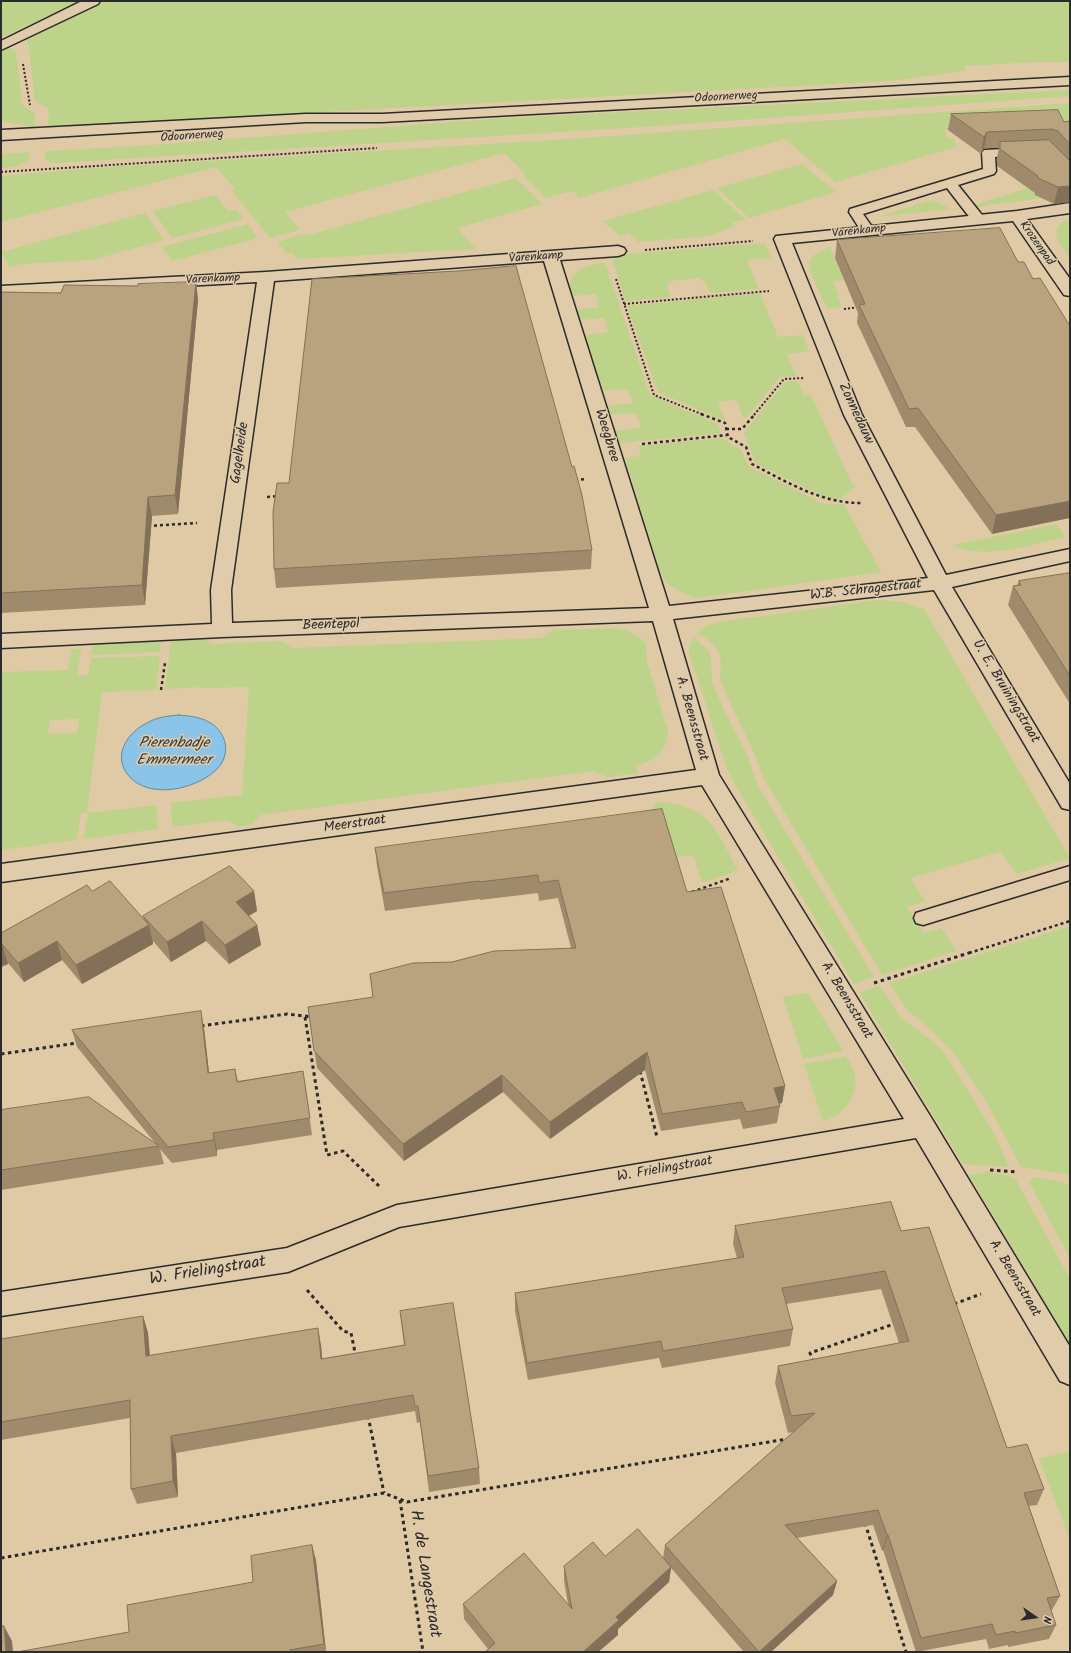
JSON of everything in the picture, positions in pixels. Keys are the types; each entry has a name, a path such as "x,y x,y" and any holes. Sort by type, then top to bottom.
{"street":[{"path":"1,46 93,1"},
{"name":"Odoornerweg","path":"1,135 306,118 382,118 864,90 1070,81"},
{"name":"Odoornerweg","path":"1,146 20,147 140,141 308,129 382,118"},
{"name":"Varenkamp","path":"782,239 1017,216 1070,208"},
{"name":"Krozenpad","path":"1017,216 1070,291"},
{"name":"Zonnedauw","path":"782,239 853,415 940,583"},
{"name":"Varenkamp","path":"1,292 266,277 613,252"},
{"name":"Weegbree","path":"551,257 661,614"},
{"name":"Gagelheide","path":"222,630 221,590 266,277"},
{"name":"W.B. Schragestraat","path":"661,614 940,583 1070,554"},
{"name":"U. E. Bruiningstraat","path":"940,583 1070,802"},
{"name":"Beentepol","path":"1,640 222,630 661,614"},
{"name":"A. Beensstraat","path":"661,614 708,776 842,994 1070,1372"},
{"name":"Meerstraat","path":"1,873 708,776"},
{"name":"W. Frielingstraat","path":"1,1304 288,1260 396,1216 922,1126"}],"lane":[{"path":"868,231 855,212 990,171 988,153 1034,152"},
{"path":"950,183 979,220"},
{"path":"923,918 1070,873"}],"path":[{"path":"1,172 36,169"},
{"path":"782,239 613,252 624,304 654,395 725,423 728,437 746,446 752,464 827,500 851,504 896,498"},
{"path":"624,304 802,288"},
{"path":"812,312 865,307"},
{"path":"726,430 742,429 784,379 837,375"},
{"path":"609,447 727,435"},
{"path":"571,480 618,475"},
{"path":"235,497 282,496"},
{"path":"145,526 231,521"},
{"path":"690,893 764,867"},
{"path":"842,994 1070,921"},
{"path":"194,1027 286,1014 316,1017"},
{"path":"305,1017 327,1155 343,1151 408,1214"},
{"path":"1,1054 78,1043"},
{"path":"638,1065 666,1170"},
{"path":"288,1260 294,1276 343,1331 351,1333 357,1363"},
{"path":"950,1305 1016,1282"},
{"path":"815,1368 810,1353 898,1323"},
{"path":"367,1409 384,1493"},
{"path":"1,1558 384,1493 407,1502 788,1439"},
{"name":"H. de Langestraat","path":"400,1499 423,1652"},
{"path":"862,1515 906,1652"}],"green space":[{"path":"1,1 79,1 1,38"},
{"path":"106,1 1070,1 1070,62 1037,62 964,66 966,71 889,81 48,127 49,109 35,101 29,49 26,39"},
{"path":"8,48 14,49 16,52 22,105 35,113 34,127 1,120 1,53"},
{"path":"1070,90 1070,96 658,126 55,163 49,162 44,158 45,151 138,146 505,118"},
{"path":"1070,103 1070,137 1061,138 969,129 944,130 947,138 954,138 957,147 835,182 785,139 579,198 573,191 545,198 523,176 526,175 504,153 285,212 300,230 270,238 231,190 235,189 216,167 1,222 1,176 94,168 569,139"},
{"path":"30,152 30,158 24,163 13,167 1,168 1,154"},
{"path":"802,164 836,192 749,218 717,188"},
{"path":"516,178 542,204 457,228 476,249 297,259 293,253 287,254 277,242 303,234 305,236"},
{"path":"1047,182 1070,194 976,207 974,205"},
{"path":"713,190 745,219 732,223 735,226 708,236 639,242 629,233 620,236 603,221"},
{"path":"215,195 228,211 236,209 244,219 172,238 153,211"},
{"path":"931,200 951,209 878,217"},
{"path":"145,213 164,240 92,260 22,264 10,267 1,252"},
{"path":"1070,219 1070,259 1058,241 1056,232 1061,223"},
{"path":"248,224 258,238 173,261 162,247"},
{"path":"764,243 771,258 747,260 759,289 710,293 706,283 698,278 671,281 667,287 671,297 626,301 612,260 624,254"},
{"path":"830,247 844,280 833,281 839,296 837,297 842,307 827,308 809,264 814,255 823,249"},
{"path":"605,263 650,395 718,424 721,433 620,443 615,431 641,428 636,413 611,414 609,406 633,403 628,389 603,390 585,336 608,332 604,318 580,320 577,310 599,307 596,294 572,296 570,288 573,275 578,271 591,265"},
{"path":"760,293 778,337 803,335 809,351 787,354 796,376 780,377 747,417 743,418 736,400 718,402 725,420 722,420 658,392 627,306"},
{"path":"798,381 804,396 811,395 852,484 856,486 841,499 827,498 755,463 744,432 785,382"},
{"path":"722,438 742,451 748,466 824,504 844,504 881,572 698,598 681,592 671,586 660,571 625,458 641,456 638,446"},
{"path":"1056,524 1066,537 1009,550 965,550 953,545"},
{"path":"879,600 898,601 924,609 1070,858 1017,874 1000,852 910,878 925,901 907,907 924,933 941,928 957,951 882,975 763,777 754,753 722,684 720,677 721,660 719,653 710,642 697,633 704,627 718,622"},
{"path":"618,628 633,633 646,643 647,661 668,731 665,745 659,755 648,762 635,766 639,773 607,777 593,771 260,815 251,825 238,826 226,820 172,827 171,803 242,795 249,687 165,689 171,639 200,638 213,644 282,641 292,648 543,638 553,630"},
{"path":"693,637 709,651 712,682 725,712 748,757 757,784 874,977 854,984 736,786 727,769 689,653 689,648"},
{"path":"161,640 160,652 91,655 93,643"},
{"path":"72,649 81,649 77,676 88,675 91,658 160,656 156,690 102,692 87,813 81,813 77,840 1,850 1,672 68,670","holes":["79,719 77,733 48,734 50,720"]},
{"path":"660,802 691,809 710,822 738,870 702,883 693,855 670,858 653,803"},
{"path":"157,805 158,829 83,839 88,813"},
{"path":"1070,926 1070,1175 1021,1167 990,1108 954,1053 931,1030 907,1010 889,983"},
{"path":"880,986 900,1016 942,1049 993,1131 1009,1167 963,1164 859,992"},
{"path":"808,993 843,1051 803,1059 783,997"},
{"path":"846,1056 853,1068 856,1084 852,1098 837,1115 823,1121 804,1064"},
{"path":"986,1172 1010,1176 1016,1180 1070,1279 1070,1344 969,1175"},
{"path":"1037,1177 1070,1184 1070,1258 1030,1184 1031,1179"},
{"path":"1070,1452 1070,1540 1039,1458"}],"water":[{"name":"Pierenbadje Emmermeer","path":"179,715 206,720 215,726 220,732 225,744 226,751 221,764 207,777 184,787 159,790 147,788 137,783 128,775 123,767 122,752 128,738 140,727 155,719"}],"building":[{"path":"1058,110 1064,122 1070,121 1070,144 1058,131 1052,129 987,132 984,137 951,114"},
{"path":"1049,140 1070,161 1070,186 1058,187 1038,178 1038,176 1000,149 1000,142"},
{"path":"1000,228 1018,262 1024,262 1033,279 1040,278 1070,326 1070,501 996,515 918,408 909,409 859,305 865,304 837,240"},
{"path":"516,266 572,467 574,466 582,495 592,550 274,569 273,512 277,483 289,483 312,279 458,271"},
{"path":"196,282 175,495 148,497 142,585 1,593 1,292 61,293 64,285 138,286 138,284"},
{"path":"1070,573 1070,676 1013,586 1021,585 1019,581"},
{"path":"662,809 687,892 721,887 785,1086 774,1088 780,1106 746,1112 742,1102 662,1114 647,1052 550,1122 502,1075 403,1144 314,1051 308,1007 373,997 370,974 413,963 452,962 494,951 576,948 558,880 539,883 538,875 384,893 375,848"},
{"path":"230,866 254,891 236,902 257,925 225,945 202,921 167,942 143,916"},
{"path":"110,881 149,925 76,965 57,941 18,963 1,943 1,933 87,885 92,891"},
{"path":"201,1011 208,1073 235,1069 237,1082 303,1071 310,1118 213,1133 214,1140 168,1147 72,1030"},
{"path":"89,1097 159,1146 1,1170 1,1110"},
{"path":"891,1202 901,1231 929,1227 1007,1448 1027,1444 1044,1489 1024,1493 1060,1596 1047,1598 1056,1625 996,1635 992,1624 921,1638 888,1535 878,1510 785,1525 837,1581 759,1652 665,1545 815,1413 791,1416 778,1366 909,1341 885,1271 782,1288 793,1329 663,1351 661,1341 527,1363 515,1293 744,1257 735,1226"},
{"path":"453,1303 479,1468 428,1476 418,1406 415,1406 413,1395 171,1436 173,1481 131,1489 130,1400 1,1422 1,1339 143,1316 146,1356 318,1328 321,1359 405,1345 400,1311"},
{"path":"638,1529 671,1567 616,1617 619,1620 583,1652 485,1652 495,1643 463,1604 524,1553 572,1609 564,1566 593,1542 605,1556"},
{"path":"312,1545 324,1644 290,1650 290,1652 17,1652 129,1632 127,1605 253,1582 251,1556"},
{"path":"4,1626 6,1652 1,1652 1,1627"}]}
